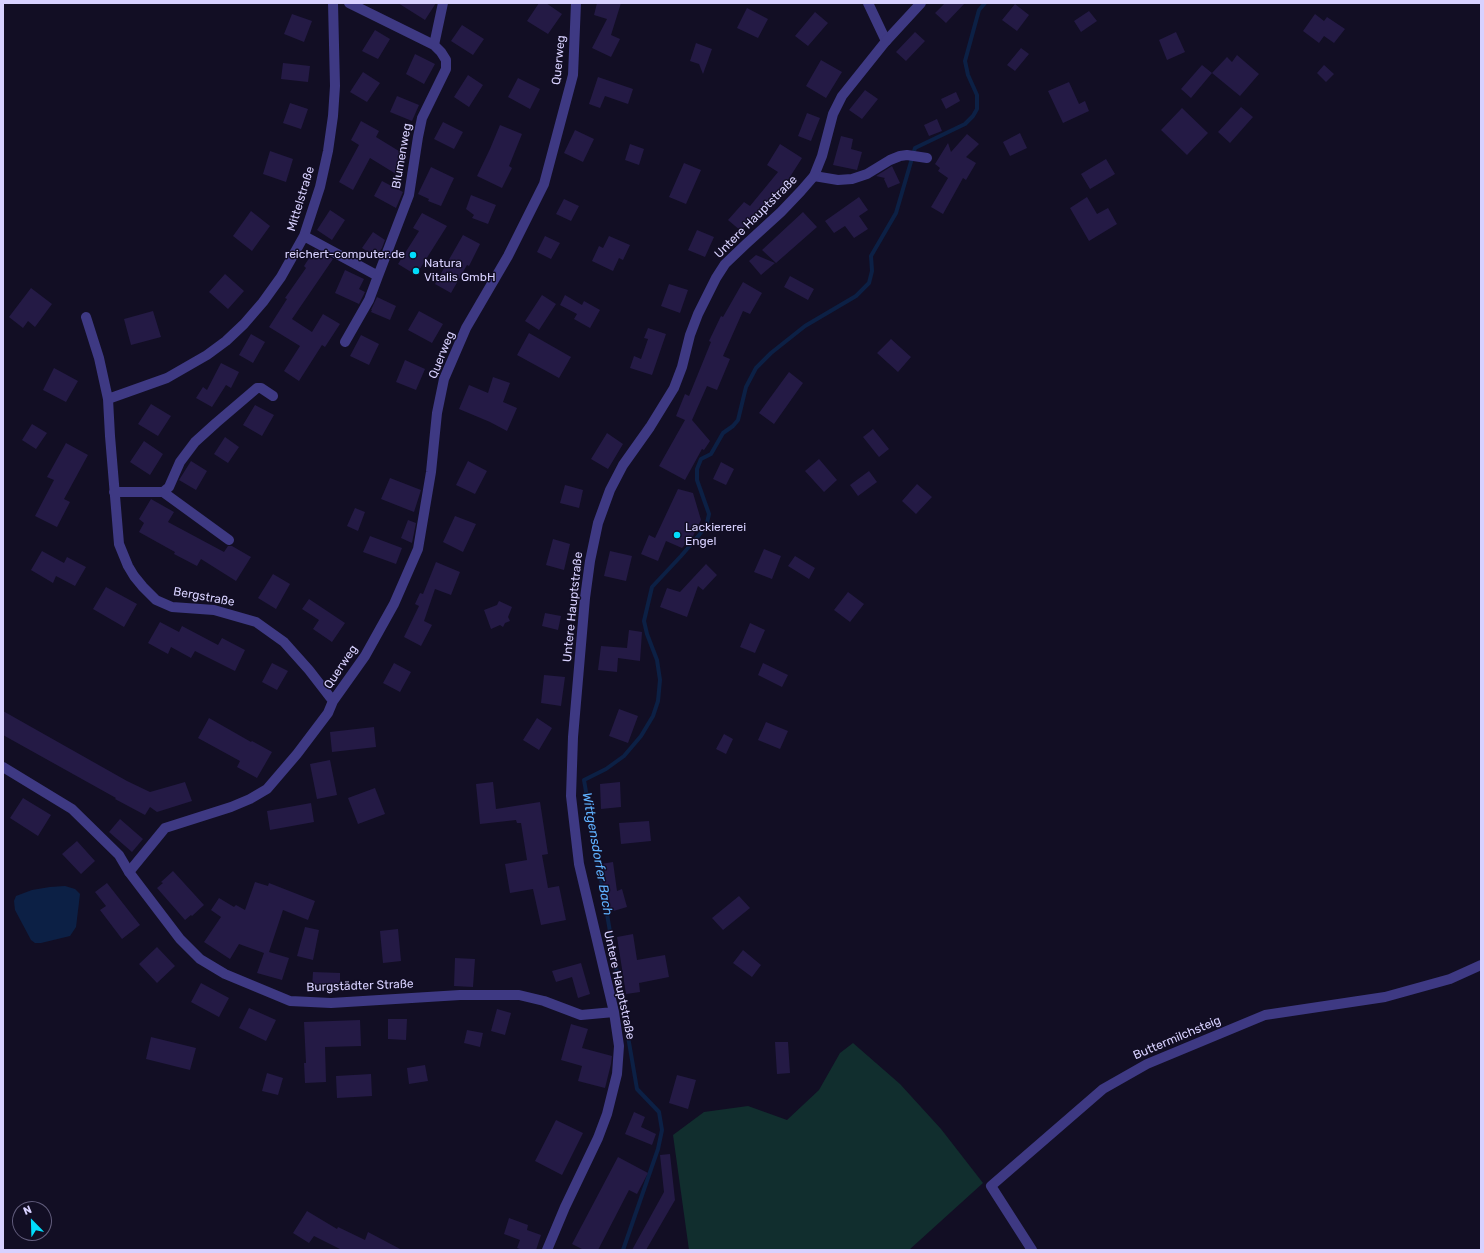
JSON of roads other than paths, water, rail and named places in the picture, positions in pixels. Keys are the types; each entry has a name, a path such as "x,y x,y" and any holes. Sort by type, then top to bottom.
{"street":[{"name":"Mittelstraße","path":"108,399 167,378 207,355 226,341 244,324 263,302 280,277 304,236 320,187 328,151 333,116 335,86 333,3"},
{"name":"Blumenweg","path":"345,342 369,300 409,196 422,118 446,69 446,60 444,56 434,45 349,3"},
{"path":"434,45 443,3"},
{"name":"Querweg","path":"129,872 165,828 230,807 250,799 267,789 298,754 328,713 333,701 365,656 391,611 418,549 431,472 437,413 444,379 466,328 508,256 544,184 572,75 576,3"},
{"path":"868,3 886,41"},
{"name":"Untere Hauptstraße","path":"547,1250 565,1207 598,1138 611,1101 617,1074 619,1046 614,1012 579,864 571,796 571,761 585,598 590,561 598,523 610,490 623,465 650,427 674,388 698,314 716,278 725,264 786,207 814,176 822,156 833,114 842,96 886,41 921,3"},
{"path":"814,176 838,180 852,179 866,174 890,160 907,155 922,157"},
{"path":"304,236 378,276"},
{"name":"Bergstraße","path":"86,317 99,358 108,399 119,544 128,566 142,587 156,600 172,607 214,610 256,622 284,642 309,670 333,701"},
{"path":"163,492 169,487 180,462 194,442 227,413 257,388 261,388 273,396"},
{"path":"114,492 163,492 229,540"},
{"name":"Burgstädter Straße","path":"3,767 72,809 118,855 129,872 180,939 200,959 225,974 290,1001 331,1003 460,995 519,995 544,1001 581,1015 614,1012"},
{"name":"Buttermilchsteig","path":"1032,1250 991,1186 1102,1089 1147,1064 1265,1015 1385,997 1450,979 1481,966"}],"water":[{"path":"65,886 75,889 80,894 76,927 70,936 35,943 31,940 15,910 14,901 16,896 32,890"}],"waterway":[{"name":"Wittgensdorfer Bach","path":"623,1250 658,1149 662,1130 659,1112 637,1089 584,780 606,769 624,756 641,736 653,716 658,701 660,680 657,660 647,634 644,621 652,587 700,534 707,523 709,514 697,480 697,469 701,459 711,454 723,433 733,426 738,420 746,387 756,368 771,353 805,326 856,296 869,283 872,271 871,256 896,213 915,148 965,124 973,116 977,109 977,95 968,75 965,61 979,10 985,3"}],"place":[{"name":"reichert-computer.de","path":"413,255"},
{"name":"Natura Vitalis GmbH","path":"416,271"},
{"name":"Lackiererei Engel","path":"677,535"}]}
